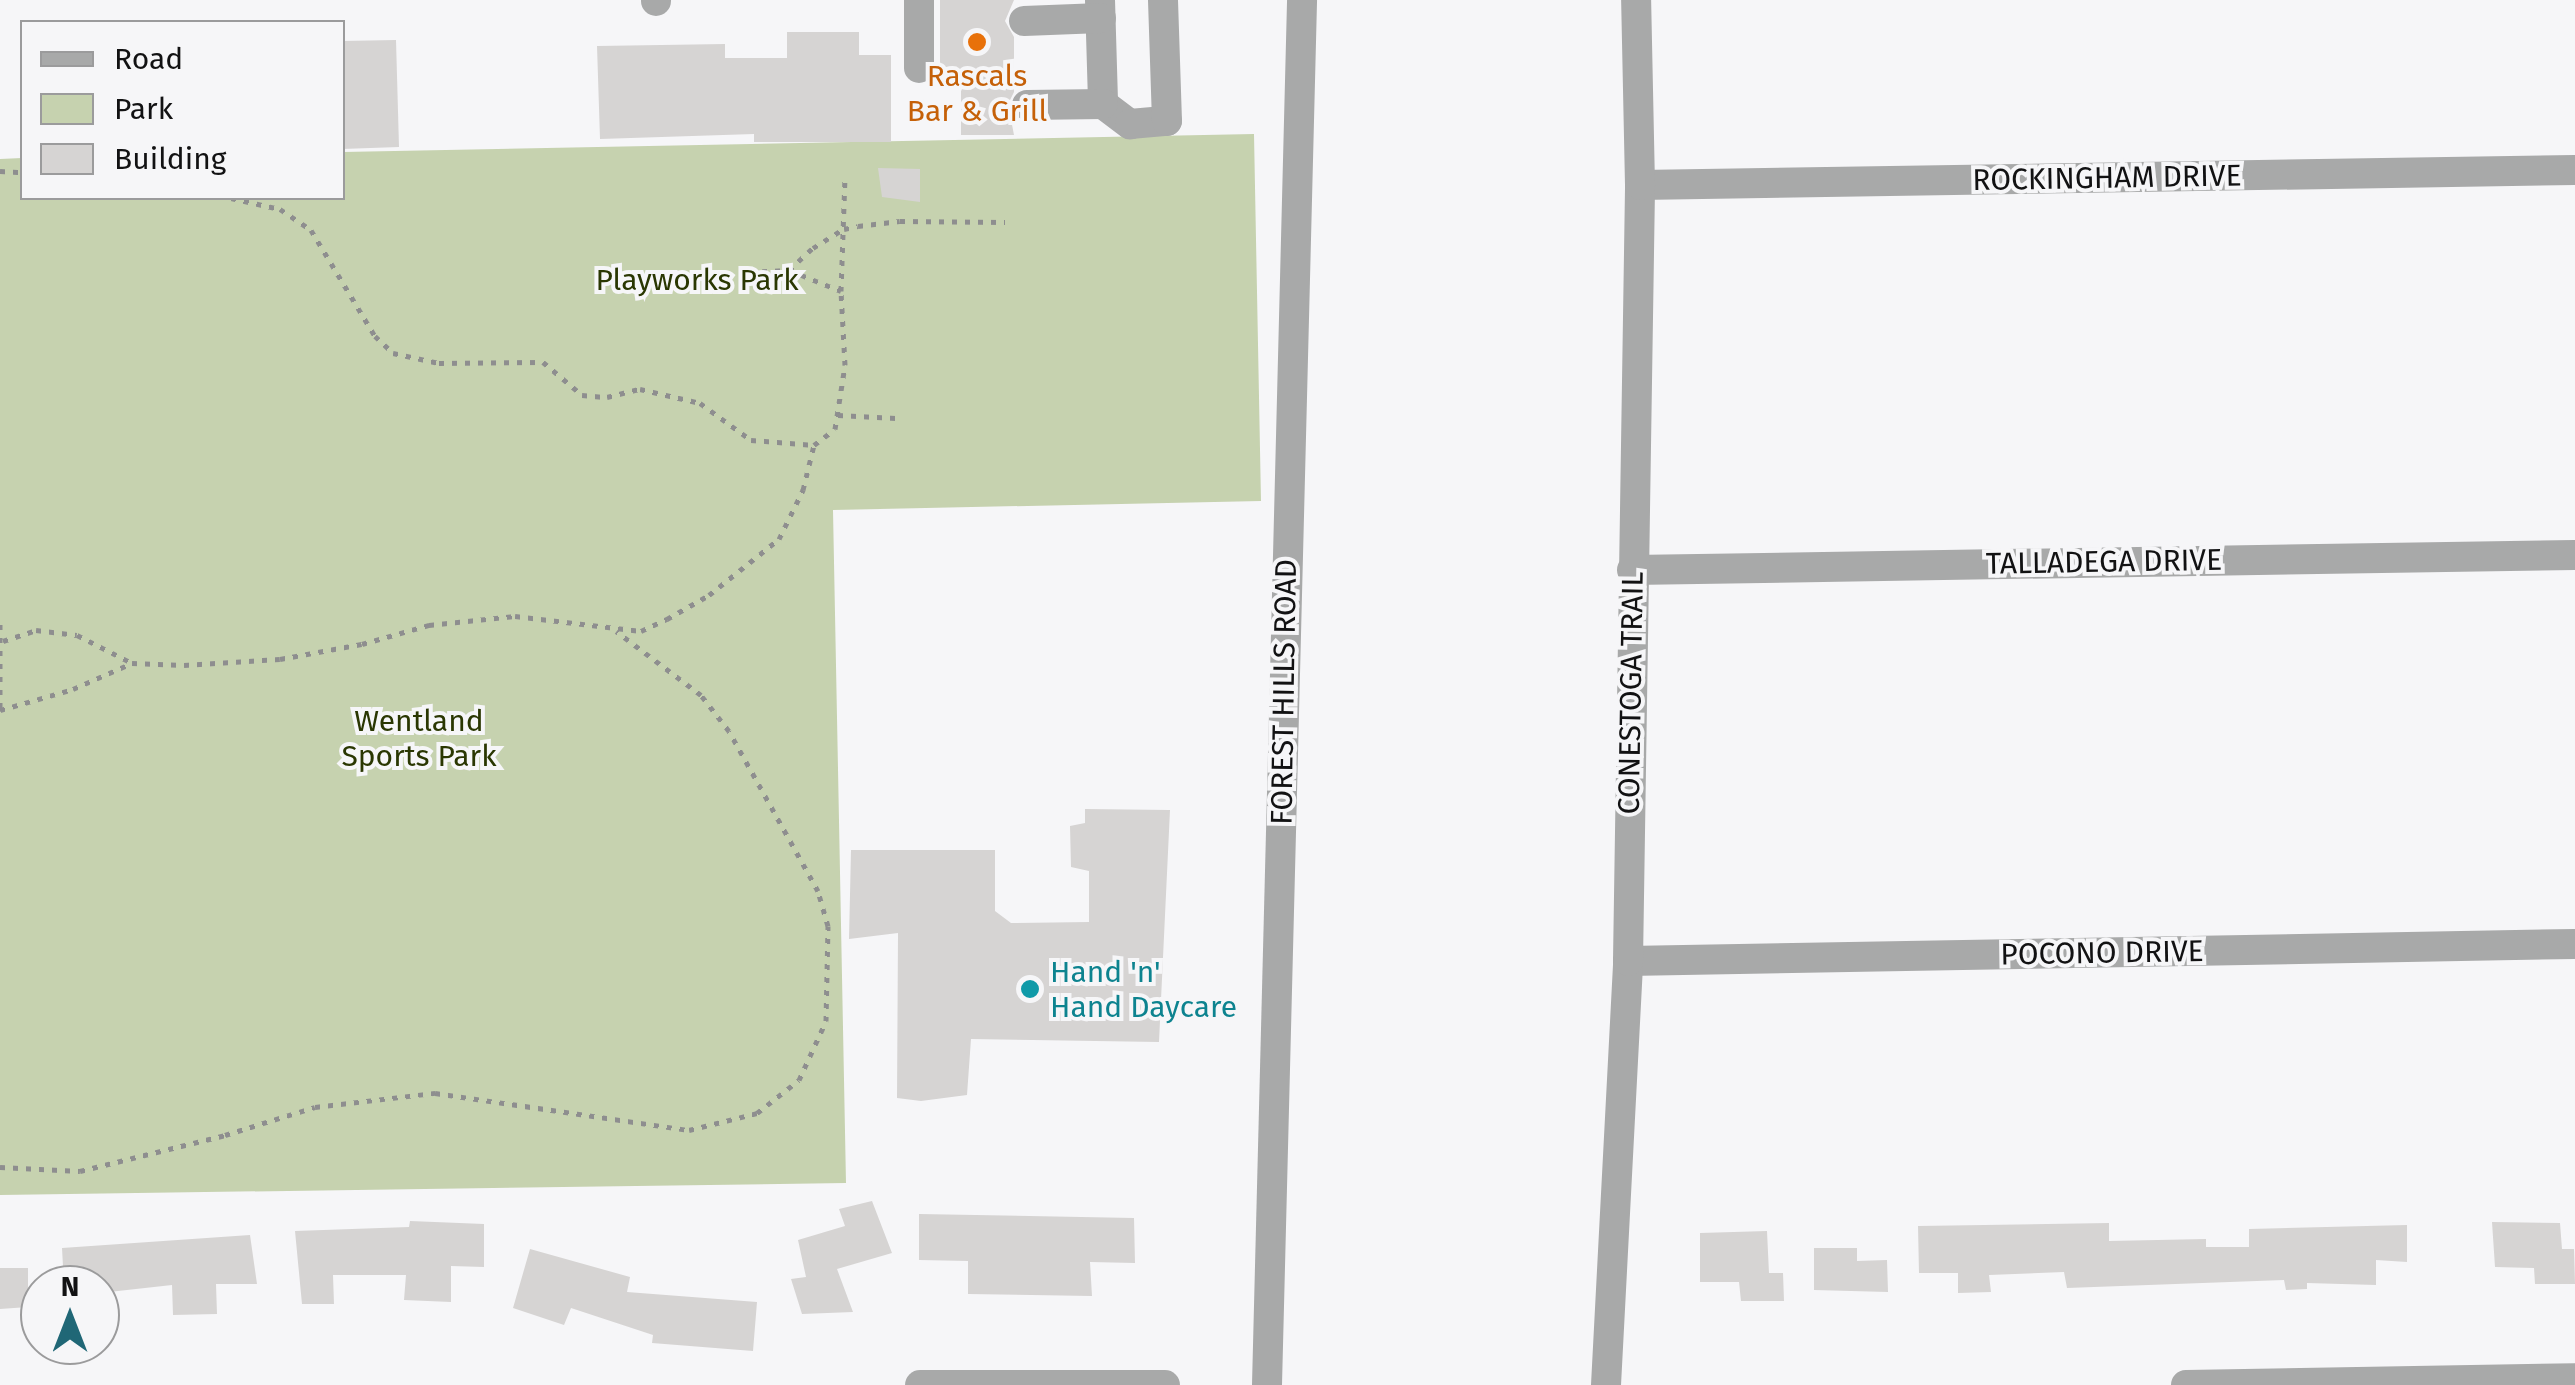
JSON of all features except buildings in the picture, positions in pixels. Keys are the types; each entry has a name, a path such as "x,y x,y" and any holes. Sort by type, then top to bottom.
{"street":[{"path":"919,0 919,68"},
{"path":"1027,104 1103,104 1130,124 1167,121 1163,0"},
{"name":"FOREST HILLS ROAD","path":"1267,1385 1302,0"},
{"name":"CONESTOGA TRAIL","path":"1606,1385 1628,961 1640,185 1636,0"},
{"path":"1024,21 1100,9 1103,104"},
{"name":"ROCKINGHAM DRIVE","path":"1640,185 2575,170"},
{"name":"TALLADEGA DRIVE","path":"1632,570 2575,555"},
{"name":"POCONO DRIVE","path":"1628,961 2575,944"},
{"path":"2186,1385 2575,1378"},
{"path":"920,1385 1165,1385"}],"path":[{"path":"240,200 280,209 311,230 374,336 393,353 439,363 543,362 582,395 607,397 640,389 700,404 752,440 814,445 836,430 845,365 842,291 845,178"},
{"path":"789,270 844,229 900,221 1005,222"},
{"path":"749,272 789,270 842,291"},
{"path":"838,414 896,418"},
{"path":"0,624 0,710 74,690 132,663 280,659 362,644 429,625 515,616 641,632 709,596 779,539 804,490 814,445"},
{"path":"3,640 36,630 77,635 132,663"},
{"path":"0,1167 80,1171 226,1135 315,1107 436,1093 689,1130 757,1113 799,1080 826,1020 828,926 818,891 729,731 701,695 616,631"}],"green space":[{"name":"Wentland Sports Park","path":"1254,134 1261,501 833,510 846,1183 0,1195 0,159 20,158 20,200 345,200 345,152"}],"place":[{"name":"Rascals Bar & Grill","path":"977,42"},
{"name":"Hand 'n' Hand Daycare","path":"1030,989"}],"park label":[{"name":"Playworks Park","path":"697,280"}]}
